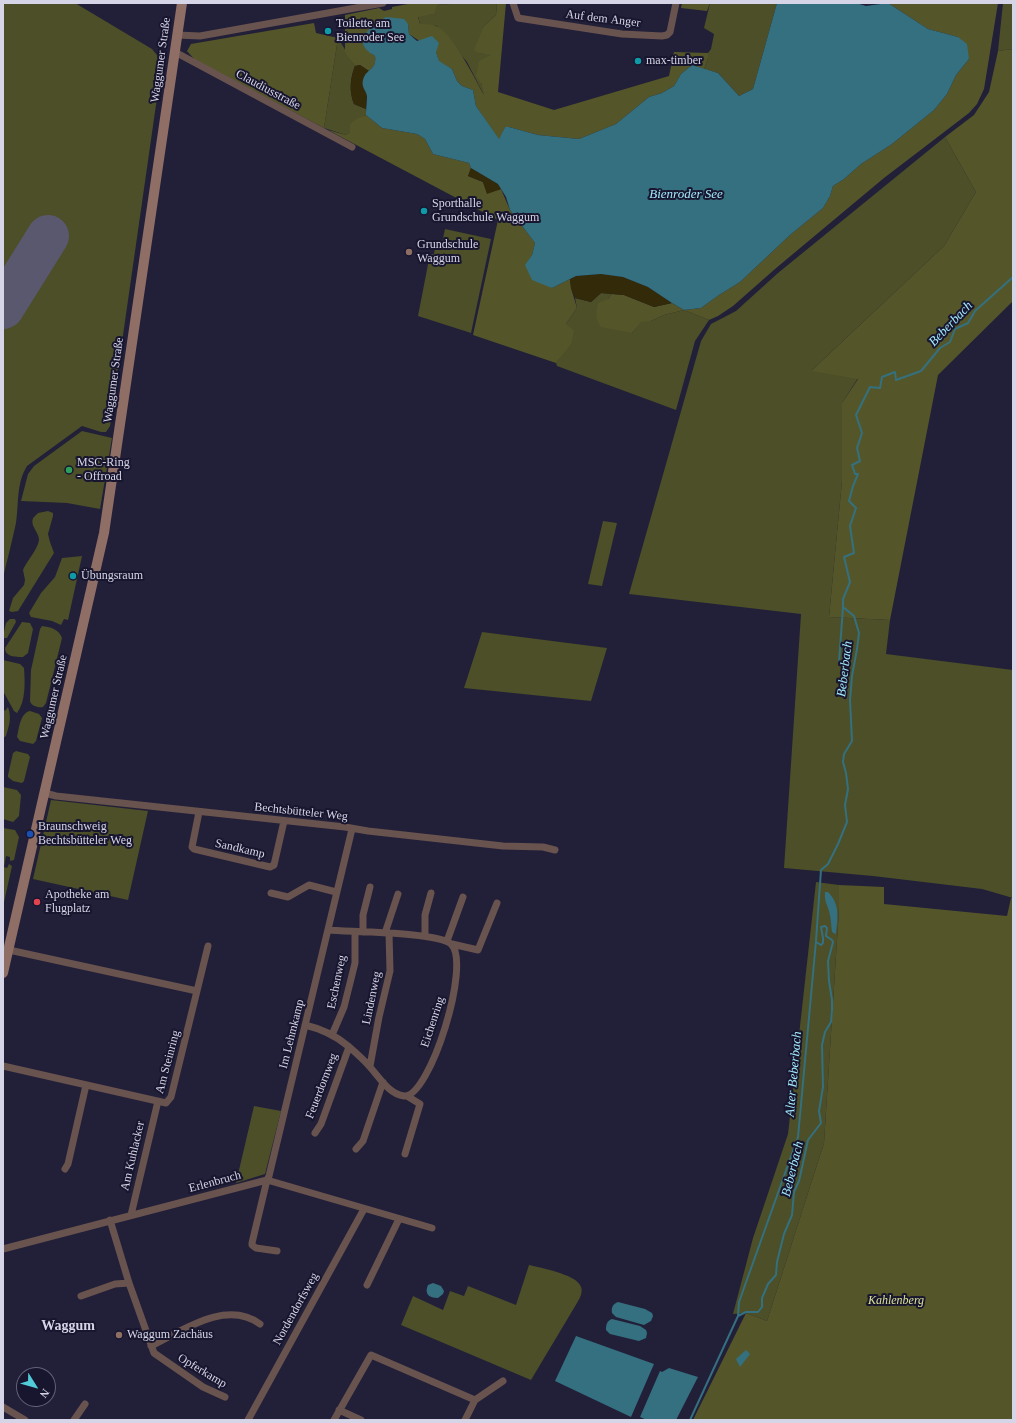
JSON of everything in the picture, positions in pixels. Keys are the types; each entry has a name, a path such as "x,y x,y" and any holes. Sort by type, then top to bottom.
{"street":[{"name":"Waggumer Straße","path":"3,973 104,533 182,3"},
{"path":"177,35 200,36 384,3"},
{"name":"Auf dem Anger","path":"513,3 518,18 622,34 662,36 667,35 670,32 676,3"},
{"name":"Claudiusstraße","path":"175,52 352,147"},
{"name":"Bechtsbütteler Weg","path":"45,793 56,796 284,821 368,832 555,850"},
{"name":"Sandkamp","path":"199,812 192,847 194,849 270,867 274,865 284,821"},
{"name":"Im Lehmkamp","path":"277,1251 256,1248 252,1245 252,1243 352,829"},
{"path":"271,892 288,896 309,885 336,892"},
{"path":"363,932 363,915 370,887"},
{"path":"425,936 425,915 431,893"},
{"name":"Lindenweg","path":"370,1066 379,1017 390,971 387,933 398,894"},
{"path":"449,943 463,897"},
{"path":"328,930 425,936 478,950 497,903"},
{"name":"Eschenweg","path":"332,1034 344,1007 355,963 355,932"},
{"name":"Eichenring","path":"407,1096 415,1091 426,1075 446,1022 453,998 457,969 456,953 449,943"},
{"name":"Am Steinring","path":"3,1066 166,1103 171,1097 208,946"},
{"path":"9,950 197,991"},
{"path":"305,1024 332,1034 349,1046 394,1092 407,1096 420,1104 405,1154"},
{"name":"Feuerdornweg","path":"315,1133 321,1124 349,1046"},
{"path":"356,1149 363,1141 383,1082"},
{"path":"65,1169 68,1164 86,1085"},
{"name":"Am Kuhlacker","path":"131,1215 158,1101"},
{"path":"267,1180 432,1228"},
{"name":"Erlenbruch","path":"3,1249 267,1180"},
{"name":"Nordendorfsweg","path":"248,1420 364,1209"},
{"path":"366,1285 399,1219"},
{"name":"Opferkamp","path":"110,1220 129,1282 154,1353 203,1387 225,1397"},
{"path":"81,1296 115,1284 129,1282"},
{"path":"151,1346 197,1322 214,1316 241,1316 254,1320 260,1324"},
{"path":"334,1420 371,1354 475,1400"},
{"path":"464,1420 475,1400 503,1380"},
{"path":"74,1420 85,1404"},
{"path":"3,1407 25,1420"},
{"path":"339,1410 361,1420"}],"shaded area":[{"path":"3,3 75,3 152,49 161,60 161,70 110,426 106,432 101,432 82,426 27,466 23,473 19,487 16,523 3,578"},
{"path":"497,3 496,15 484,26 479,53 492,54 481,83 485,97 467,62 437,26 420,24 418,16 433,14 436,5"},
{"path":"710,3 777,3 753,89 739,96 718,73 704,69 708,58 708,53 711,49 714,34 704,28"},
{"path":"1003,3 1013,3 1013,49 998,51"},
{"path":"338,38 355,66 351,85 351,94 354,104 366,109 366,115 356,122 346,135 324,128"},
{"path":"945,137 976,192 944,246 812,370 858,378 842,403 842,481 829,617 890,620 886,654 1013,670 1013,898 982,889 873,876 784,868 801,614 629,594 701,341 711,324 736,311 778,273"},
{"path":"445,229 491,239 471,333 418,316 430,254 434,254 436,242 442,243"},
{"path":"601,293 612,294 608,299 632,333 641,321 651,321 664,315 684,310 709,320 695,341 676,410 557,366 556,363 563,353 566,324 577,308 575,298 591,302"},
{"name":"MSC-Ring - Offroad","path":"82,431 112,438 100,509 67,503 21,501 28,474 34,466"},
{"path":"48,511 53,513 48,534 54,553 18,611 9,611 13,598 24,585 25,580 23,570 35,551 38,543 39,539 33,526 33,518 38,513"},
{"path":"603,521 617,523 602,586 588,584"},
{"path":"82,556 68,620 64,619 61,625 52,621 31,617 29,613 41,593 55,577 62,558"},
{"path":"10,619 15,619 16,622 7,638 4,638 3,636 6,623"},
{"path":"22,622 30,623 33,629 28,653 23,657 11,656 5,651 5,648"},
{"path":"42,626 59,632 62,638 46,703 43,707 39,707 33,705 30,701 31,670 40,629"},
{"path":"482,632 607,648 591,701 464,688"},
{"path":"3,660 20,664 24,668 25,685 22,703 17,713 14,711 3,691"},
{"path":"8,707 10,722 6,736 3,738 3,708 5,711"},
{"path":"30,711 39,714 42,718 36,741 33,744 20,741 17,737 22,718 27,712"},
{"path":"16,751 28,754 30,757 24,781 22,783 13,781 8,777 13,753"},
{"path":"3,787 17,790 21,795 19,816 13,822 3,819"},
{"path":"51,800 148,811 128,900 33,879"},
{"path":"3,828 15,830 19,837 14,860 10,861 10,857 6,856 4,867 7,868 9,864 12,866 3,907"},
{"path":"816,882 839,885 839,909 824,1143 767,1321 746,1313 733,1314 753,1238 788,1134"},
{"path":"254,1106 281,1111 265,1174 236,1183"},
{"path":"529,1265 557,1272 571,1278 577,1281 582,1290 578,1301 531,1380 401,1325 413,1296 443,1310 450,1291 464,1296 468,1286 516,1305"}],"green space":[{"path":"413,3 464,3 437,5 434,14 418,17 420,24 430,24 436,26 449,37 463,57 484,95 481,83 476,76 479,61 491,55 479,53 474,50 484,26 496,15 497,3 506,3 498,92 554,110 669,76 674,52 708,53 708,58 704,69 692,65 681,74 674,86 662,93 649,97 616,124 579,139 538,135 505,127 499,140 476,106 473,90 462,86 457,81 452,69 439,62 436,52 409,34 408,24 365,33 363,41 364,44 375,56 374,66 369,71 360,65 355,66 345,52 345,15 379,8 384,11 392,9 392,7"},
{"path":"682,3 710,3 707,11 681,8"},
{"path":"888,3 998,3 984,89 977,104 969,113 884,178 733,306 709,320 684,310 701,308 740,282 790,235 823,208 830,196 833,186 844,179 861,164 892,144 934,110 947,94 956,75 969,59 958,37 928,29"},
{"path":"314,23 316,33 338,38 324,128 195,60 187,51 191,44"},
{"path":"1013,49 1013,301 938,375 890,620 829,617 842,481 842,403 858,379 811,371 944,246 976,192 945,137 974,115 989,92 998,51"},
{"path":"366,115 382,128 417,134 425,139 433,154 469,163 471,168 468,176 483,182 487,193 501,189 510,210 535,243 532,255 526,265 552,288 570,279 577,308 566,324 574,331 571,344 556,363 473,335 498,220 328,130 346,135 350,132 350,124 358,118"},
{"path":"612,294 624,295 654,307 672,303 684,310 664,315 651,321 641,322 632,333 601,327 596,316 598,303 608,299"},
{"name":"Kahlenberg","path":"839,885 884,887 884,904 1007,916 1011,898 1013,898 1013,1420 693,1420 746,1313 767,1321 824,1143 839,909"}],"sand":[{"path":"360,65 369,71 363,80 367,95 366,109 354,104 351,94 351,80 353,71 355,66"},
{"path":"471,168 498,184 501,189 487,194 483,182 468,176"},
{"path":"601,274 623,277 648,287 672,303 654,307 624,295 601,293 591,302 575,298 571,288 570,279 576,276"}],"water":[{"name":"Bienroder See","path":"777,3 856,3 866,6 888,3 928,29 958,37 967,44 969,59 956,75 947,94 934,110 892,144 861,164 844,179 833,186 830,196 823,208 790,235 740,282 701,308 684,310 648,287 623,277 601,274 576,276 552,288 532,280 525,265 532,255 535,243 510,210 506,197 498,184 471,168 469,163 433,154 425,139 417,134 382,128 366,115 367,96 363,87 363,82 366,73 373,67 375,56 365,48 363,38 373,26 386,17 404,19 408,24 409,34 417,41 432,36 439,43 436,52 439,61 452,69 457,81 462,86 473,90 476,106 499,139 505,127 509,127 538,135 579,139 616,124 649,97 662,93 674,86 681,74 692,65 718,73 739,96 753,89"},
{"path":"825,892 828,892 835,901 837,922 835,934 832,932 830,914 825,900"},
{"path":"433,1283 441,1286 444,1291 438,1298 432,1297 427,1293 428,1285"},
{"path":"618,1302 645,1309 652,1313 653,1316 651,1321 644,1325 616,1317 612,1313 612,1307"},
{"path":"612,1319 640,1326 646,1330 646,1338 639,1341 610,1334 606,1330 606,1326"},
{"path":"576,1336 654,1364 631,1417 555,1381"},
{"path":"746,1350 750,1354 740,1367 736,1359"},
{"path":"669,1368 698,1377 676,1420 647,1420 640,1417 660,1371 662,1372"}],"waterway":[{"name":"Beberbach","path":"738,1316 739,1302 798,1137 821,870 828,864 847,822 845,805 848,789 843,762 844,754 852,741 850,700 852,676 859,633 854,616 843,607 843,599 850,582 844,557 854,553 850,526 856,508 849,501 858,474 855,474 852,465 860,461 857,448 862,433 856,415 870,387 880,388 882,377 895,372 896,380 921,371 940,348 950,342 955,329 968,323 975,311 1013,277"},
{"path":"839,662 843,607"},
{"name":"Beberbach","path":"690,1420 738,1316 746,1312 758,1312 762,1307 762,1298 768,1284 776,1275 777,1262 784,1234 792,1215 794,1192 799,1181 808,1140 821,1123 819,1111 823,1087 822,1045 825,1032 831,1022 832,1011 828,961 833,942 826,936 827,928 825,926 821,927 823,943 821,945 816,942"}],"runway":[{"path":"3,308 48,236"}],"place":[{"name":"Toilette am Bienroder See","path":"328,31"},
{"name":"max-timber","path":"638,61"},
{"name":"Sporthalle Grundschule Waggum","path":"424,211"},
{"name":"Grundschule Waggum","path":"409,252"},
{"name":"MSC-Ring - Offroad","path":"69,470"},
{"name":"Übungsraum","path":"73,576"},
{"name":"Braunschweig Bechtsbütteler Weg","path":"30,834"},
{"name":"Apotheke am Flugplatz","path":"37,902"},
{"name":"Waggum Zachäus","path":"119,1335"}],"district":[{"name":"Waggum","path":"68,1326"}],"water label":[{"name":"Alter Beberbach","path":"794,1074"}]}
